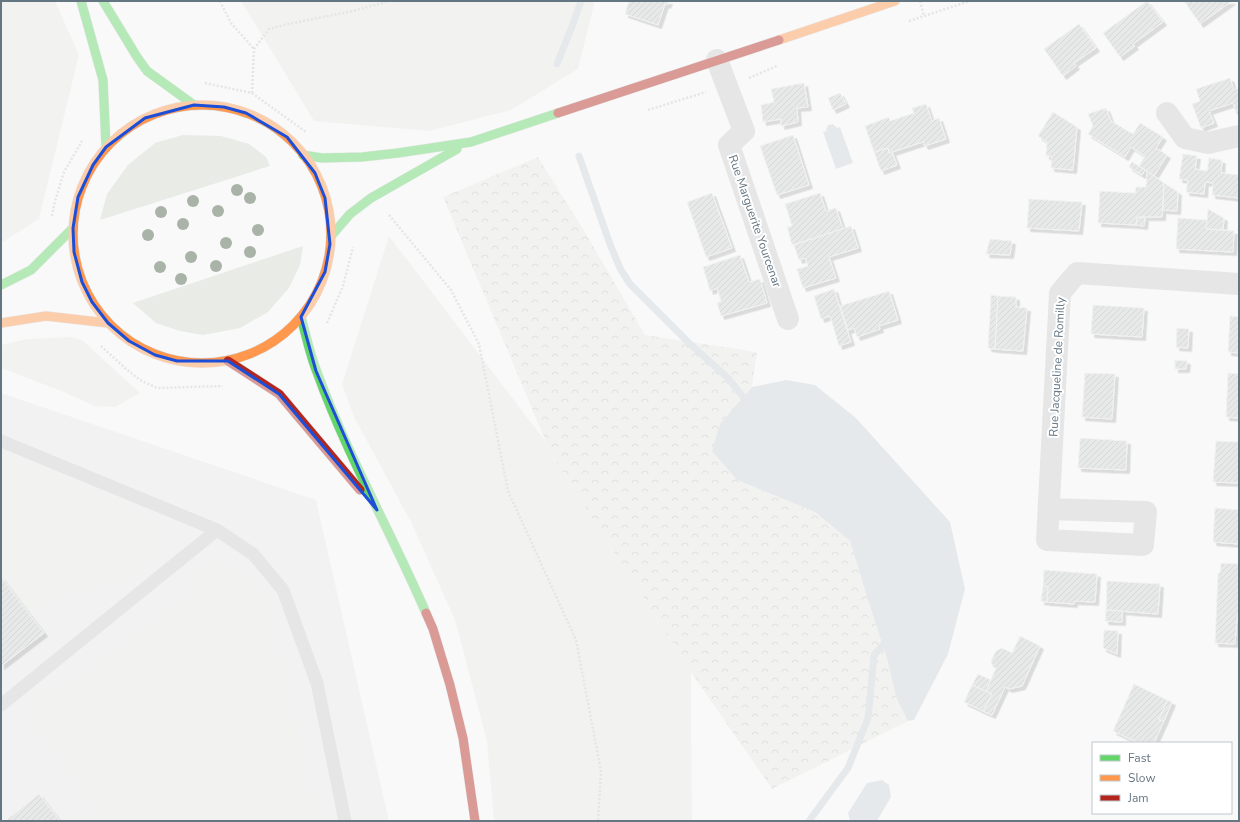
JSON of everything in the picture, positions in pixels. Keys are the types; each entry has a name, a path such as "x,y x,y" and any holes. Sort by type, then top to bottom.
{"main road":[{"path":"81,1 103,80 106,147"},
{"path":"104,1 137,57 148,71 194,105"},
{"path":"303,154 324,158 357,157 408,152 471,142 895,1"},
{"path":"194,105 224,107 246,113 267,123 288,137 303,154 315,173 325,198 331,236 325,272 314,297 301,317 286,332 270,344 249,355 228,361 205,363 177,361 155,355 129,341 108,323 92,302 82,282 74,252 73,228 78,197 93,165 106,147 126,129 145,118 164,110 194,105"},
{"path":"331,236 350,214 371,198 471,142"},
{"path":"1,285 31,270 73,228"},
{"path":"1,323 46,316 108,323"},
{"path":"301,317 316,371 338,426 377,510 407,569 436,636 463,738 475,821"},
{"path":"228,361 279,394 377,510"}],"street":[{"name":"Rue Marguerite Yourcenar","path":"717,60 744,131 729,145 788,319"},
{"path":"1167,113 1185,138 1208,143 1239,136"},
{"name":"Rue Jacqueline de Romilly","path":"1049,509 1060,293 1077,273 1239,284"}],"lane":[{"path":"1,441 217,530 253,554 283,590 317,683 345,821"},
{"path":"1,705 217,530"}],"path":[{"path":"220,1 231,23 254,49"},
{"path":"252,93 254,49 269,29 353,12 389,1"},
{"path":"920,1 924,16"},
{"path":"202,83 252,93 310,134"},
{"path":"645,110 652,108"},
{"path":"51,221 55,201 64,172 84,137"},
{"path":"371,198 378,206 384,209 451,290 478,344 508,491 576,640 601,771 598,821"},
{"path":"325,326 343,286 354,240"},
{"path":"97,342 140,380 157,388 225,386"}],"highlighted area":[{"path":"194,105 224,107 246,113 287,137 315,173 325,198 330,244 325,272 301,317 316,371 377,510 279,394 228,361 177,361 155,355 129,341 108,323 92,302 82,282 74,252 73,228 78,197 93,165 106,147 145,118"}],"shaded area":[{"path":"833,124 837,128 840,127 853,163 836,169 823,132 827,131 826,129 828,125"},
{"path":"786,380 815,385 856,418 950,522 965,589 948,654 914,720 908,721 897,700 887,659 850,541 815,512 737,480 712,451 720,424 752,387"},
{"path":"1,393 316,500 389,821 1,821"},
{"path":"882,780 889,785 891,797 877,821 850,821 848,813 867,783"}],"green space":[{"path":"1,1 55,1 79,55 39,219 1,243"},
{"path":"241,1 595,1 578,69 511,110 429,131 314,121"},
{"path":"183,135 221,136 249,144 266,157 270,166 100,220 107,194 128,165 155,143"},
{"path":"538,157 583,229 645,335 757,352 752,387 743,397 737,480 815,512 850,541 887,659 897,700 908,721 772,789 691,672 548,449 443,197"},
{"path":"389,236 546,442 548,449 691,672 692,821 494,821 487,741 455,620 411,522 354,417 342,384"},
{"path":"303,246 300,265 289,288 268,312 240,328 203,335 180,331 156,323 133,303"},
{"path":"71,337 82,340 140,393 115,407 94,406 64,392 1,368 1,345 27,339"},
{"path":"1,453 125,503 137,510 148,518 159,535 159,555 127,583 71,591 29,614 1,577"},
{"path":"206,565 224,565 243,572 253,580 264,595 316,821 107,821 35,725 32,711 37,693 49,680 58,694 194,591 184,577 193,570"}],"building":[{"path":"629,1 669,1 667,5 665,4 658,25 625,14"},
{"path":"1147,1 1163,22 1133,44 1135,46 1120,57 1103,33"},
{"path":"1184,1 1232,1 1200,24"},
{"path":"1079,24 1096,48 1074,63 1076,66 1063,76 1044,49"},
{"path":"1230,78 1234,90 1239,88 1239,114 1237,115 1233,103 1209,111 1214,123 1201,128 1192,104 1200,101 1196,89"},
{"path":"804,83 808,107 797,108 798,122 781,126 781,119 763,122 761,105 774,102 771,89"},
{"path":"840,93 846,104 833,110 828,98"},
{"path":"926,104 932,121 939,118 946,139 925,146 923,142 889,153 888,148 874,152 865,126 889,117 890,121 914,113 912,108"},
{"path":"1106,108 1111,121 1133,134 1140,123 1163,137 1156,148 1167,155 1154,176 1139,166 1145,156 1131,147 1125,157 1088,134 1093,126 1088,114"},
{"path":"1053,112 1077,127 1073,170 1051,168 1052,156 1046,156 1047,142 1038,136"},
{"path":"793,135 809,185 777,195 760,146"},
{"path":"888,148 889,153 892,152 897,165 881,171 874,152"},
{"path":"1183,154 1197,156 1195,169 1207,171 1209,158 1222,160 1221,173 1239,175 1239,198 1212,195 1213,183 1205,182 1204,194 1186,192 1188,180 1179,179"},
{"path":"1132,162 1145,170 1142,175 1129,167"},
{"path":"1147,171 1164,183 1162,217 1137,217 1136,225 1098,223 1100,191 1135,193 1136,187 1146,187"},
{"path":"1164,183 1178,192 1177,211 1163,210"},
{"path":"712,193 732,248 706,257 687,202"},
{"path":"820,193 826,211 836,208 843,229 792,245 787,227 792,226 785,204"},
{"path":"1029,199 1082,202 1079,231 1027,228"},
{"path":"1208,209 1224,218 1223,230 1206,229"},
{"path":"1137,217 1145,218 1144,226 1136,225"},
{"path":"1178,218 1207,220 1206,229 1234,231 1233,252 1176,249"},
{"path":"851,226 858,248 829,257 836,278 803,288 797,269 808,266 805,258 799,260 794,245"},
{"path":"990,239 1012,241 1010,255 986,254"},
{"path":"740,255 749,282 760,279 767,303 721,316 717,303 721,301 717,288 710,291 703,267"},
{"path":"834,289 851,342 839,346 830,316 821,319 814,296"},
{"path":"889,291 898,320 879,326 880,329 857,337 854,328 848,330 840,306"},
{"path":"991,295 998,296 995,349 988,348"},
{"path":"998,296 1016,297 1016,307 1027,308 1023,351 995,349"},
{"path":"1093,305 1144,308 1142,337 1091,334"},
{"path":"1230,316 1239,317 1239,353 1228,352"},
{"path":"1177,328 1189,329 1188,348 1176,347"},
{"path":"1175,360 1187,361 1186,369 1175,369"},
{"path":"1085,373 1115,374 1112,419 1082,417"},
{"path":"1228,373 1239,374 1239,418 1226,417"},
{"path":"1080,438 1127,441 1126,470 1078,468"},
{"path":"1216,441 1239,442 1239,483 1213,482"},
{"path":"1215,508 1239,510 1239,544 1213,542"},
{"path":"1221,563 1239,564 1239,617 1237,617 1235,644 1215,643 1218,573 1220,573"},
{"path":"1044,570 1097,574 1095,602 1074,601 1074,604 1047,602 1048,587 1043,586"},
{"path":"1,577 44,633 1,666"},
{"path":"1107,581 1160,584 1158,614 1106,610"},
{"path":"1043,586 1048,587 1047,602 1041,601"},
{"path":"1106,610 1122,611 1122,622 1105,621"},
{"path":"1104,630 1118,631 1117,654 1103,648"},
{"path":"1020,636 1040,646 1022,686 1009,689 1005,687 992,715 983,711 992,694 986,691 996,668 993,667 991,661 996,651 1002,648 1012,653"},
{"path":"978,674 991,680 986,691 972,685"},
{"path":"1134,684 1167,700 1159,720 1164,721 1154,742 1137,742 1113,731"},
{"path":"972,685 992,694 983,711 964,702"},
{"path":"1167,700 1172,702 1164,721 1159,720"},
{"path":"39,794 60,821 5,821"}],"waterway":[{"path":"557,64 581,1"},
{"path":"579,156 611,247 621,270 630,284 689,343 727,377 749,404"},
{"path":"809,821 848,768 868,718 874,655 888,640"}],"traffic: fast":[{"path":"81,1 103,80 106,147"},
{"path":"103,1 147,71 194,105"},
{"path":"303,155 322,158 362,157 471,142 558,113"},
{"path":"331,236 350,214 371,198 457,149"},
{"path":"1,285 31,270 73,228"},
{"path":"301,317 312,359 329,403 355,463 426,613"}],"traffic: slow":[{"path":"779,40 895,1"},
{"path":"202,105 227,108 263,120 284,134 302,152 316,173 321,185 328,209 331,234 328,259 316,295 302,316 284,334 263,348 251,353 227,360 202,363 177,360 141,348 120,334 102,316 88,295 83,283 76,259 73,234 76,209 88,173 102,152 120,134 141,120 153,115 177,108 202,105"},
{"path":"1,323 46,316 108,323"}],"traffic: jam":[{"path":"558,113 779,40"},
{"path":"228,361 279,394 360,490"},
{"path":"426,613 433,629 450,685 463,738 475,821"}]}
